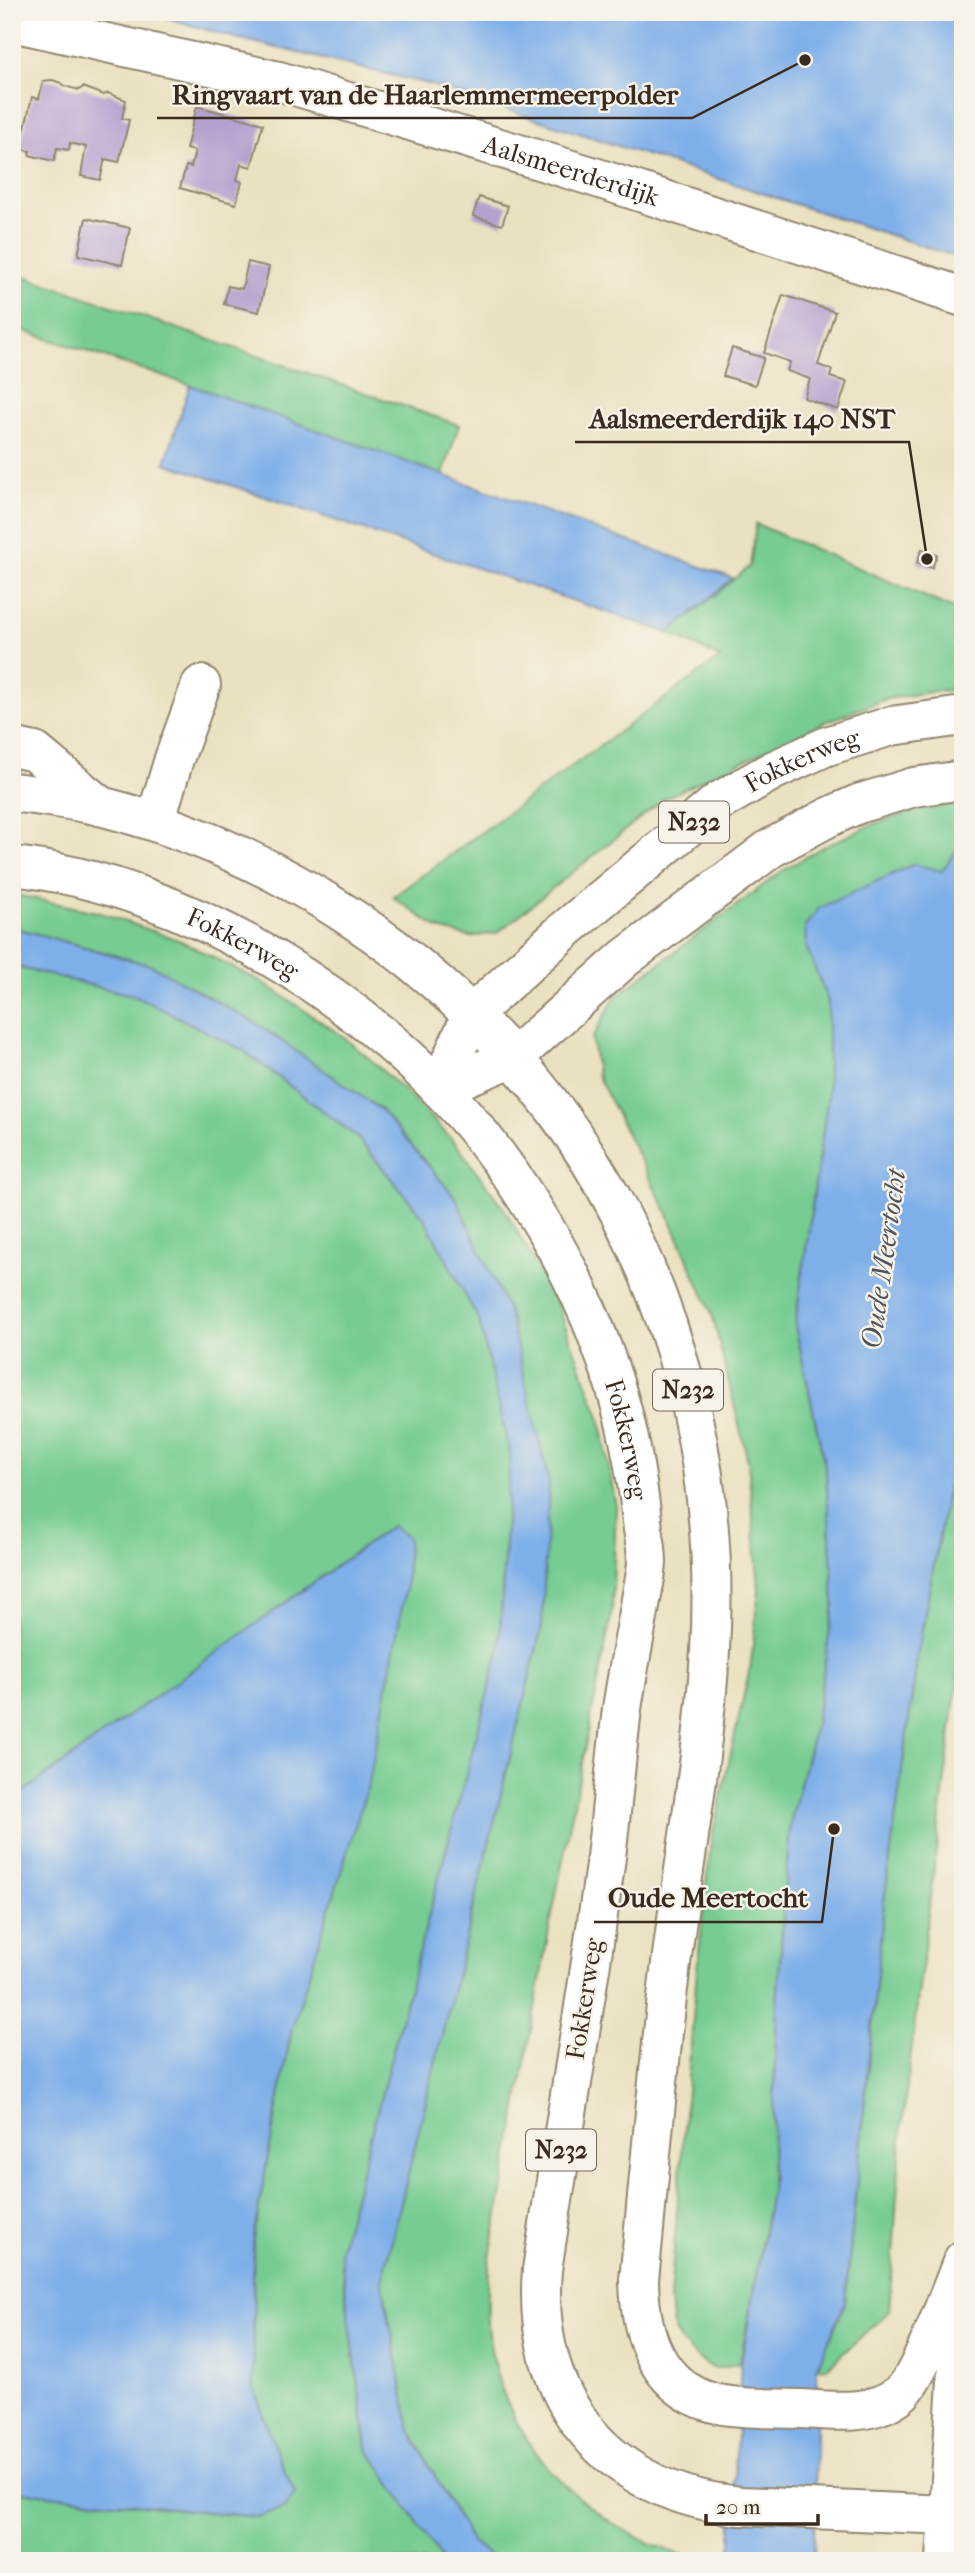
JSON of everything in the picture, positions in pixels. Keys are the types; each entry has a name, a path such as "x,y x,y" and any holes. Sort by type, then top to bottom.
{"main road":[{"name":"Aalsmeerderdijk","path":"12,22 279,81 575,171 963,297"},
{"path":"155,822 201,685"},
{"name":"Fokkerweg","path":"439,1088 472,1014 566,929 718,802 772,771 827,746 891,726 963,716"},
{"path":"12,747 35,752 100,806"},
{"name":"N232","path":"439,1088 514,1057 625,958 772,848 858,804 914,787 963,780"},
{"name":"N232","path":"12,792 100,806 155,822 277,874 376,933 426,972 514,1057 558,1114 598,1173 645,1264 685,1377 703,1464 712,1570 707,1702 670,1970 639,2280 639,2301 644,2329 658,2364 676,2383 691,2393 726,2405 826,2411 870,2409 888,2402 904,2390 913,2378 963,2260"},
{"name":"Fokkerweg","path":"12,866 42,869 100,883 159,902 222,929 337,1000 439,1088 484,1139 543,1225 589,1317 610,1371 637,1477 647,1562 623,1703 605,1858 542,2270 540,2295 543,2333 551,2366 563,2396 583,2427 621,2463 660,2487 693,2499 722,2504 955,2513"},
{"path":"946,2561 955,2513 963,2283"}],"green space":[{"path":"12,272 459,425 443,475 190,385 12,327"},
{"path":"756,524 963,613 963,689 886,699 828,721 665,798 497,933 470,937 439,929 393,897 720,658 669,633 750,566"},
{"path":"953,804 963,807 963,841 942,872 806,946 828,1001 828,1096 795,1325 826,1471 834,1604 815,1726 790,1824 777,2004 771,2192 740,2363 715,2369 696,2356 680,2339 673,2325 670,2297 697,1970 711,1842 751,1663 759,1589 748,1461 712,1314 667,1212 597,1075 592,1039 615,997 782,871 821,848 871,825 911,812"},
{"path":"12,894 101,913 181,941 262,982 341,1035 415,1101 456,1144 505,1210 553,1294 600,1417 616,1507 612,1612 549,1930 489,2264 490,2344 500,2384 516,2421 538,2455 565,2486 596,2512 631,2534 668,2550 707,2561 497,2561 471,2542 410,2430 382,2281 542,1626 509,1313 381,1110 257,1024 153,966 12,927"},
{"path":"12,966 136,996 241,1049 357,1137 424,1218 479,1319 510,1454 499,1651 340,2251 367,2448 443,2561 12,2561 12,2491 255,2517 295,2493 279,2459 254,2389 253,2238 291,2032 392,1526 12,1800"},
{"path":"963,1404 963,1633 902,2126 889,2311 827,2368 817,2368 845,2303 884,1902 918,1652"}],"water":[{"path":"147,12 963,12 963,259 432,85 224,35"},
{"path":"190,385 733,578 669,633 165,463"},
{"path":"963,841 963,1404 918,1652 884,1902 845,2303 817,2368 814,2561 730,2561 741,2363 771,2192 777,2004 790,1824 815,1726 834,1604 826,1471 795,1325 828,1096 828,1001 806,946 805,926 819,908 914,864 942,871"},
{"path":"12,927 153,966 257,1024 381,1110 456,1198 509,1313 549,1483 542,1626 382,2281 410,2430 471,2542 497,2561 443,2561 367,2448 340,2251 499,1651 510,1454 479,1320 424,1218 357,1137 241,1049 136,996 12,966"},
{"path":"392,1526 408,1538 406,1586 369,1782 291,2032 253,2238 254,2389 279,2459 295,2493 285,2508 256,2517 12,2491 12,1800"}],"building":[{"path":"52,80 64,86 79,90 83,87 126,100 122,118 129,120 119,162 105,159 100,180 81,176 86,147 70,143 69,150 57,148 54,161 29,155 30,151 20,149 32,97 39,99 43,81"},
{"path":"197,106 263,124 251,167 241,164 237,180 242,182 236,204 180,188 186,166 191,167 195,151 186,149"},
{"path":"479,197 508,206 502,225 473,216"},
{"path":"86,218 130,228 122,265 78,255"},
{"path":"248,262 269,267 259,312 224,304 228,286 242,289"},
{"path":"783,295 835,312 818,365 832,370 830,377 847,382 838,410 804,398 810,379 787,371 790,362 764,353"},
{"path":"732,348 764,358 755,385 723,376"},
{"path":"922,549 937,555 932,568 917,563"}],"place":[{"name":"Ringvaart van de Haarlemmermeerpolder","path":"805,60"},
{"name":"Aalsmeerderdijk 140 NST","path":"927,559"},
{"name":"Oude Meertocht","path":"834,1829"}]}
